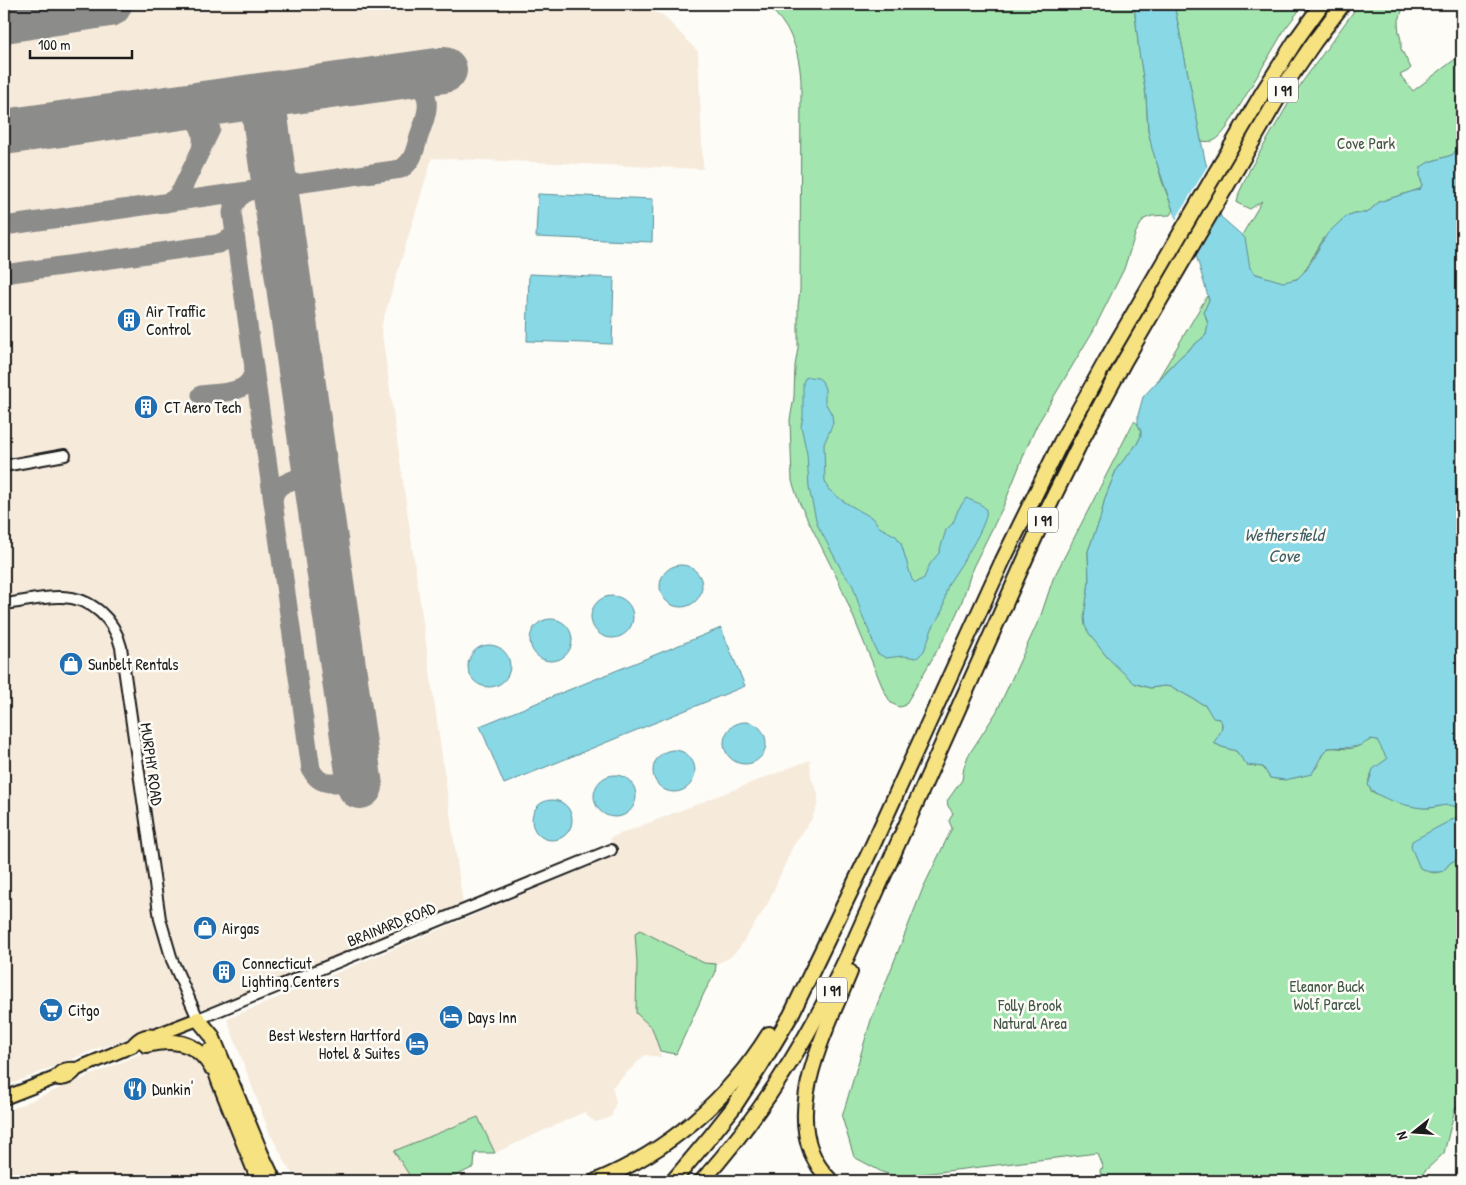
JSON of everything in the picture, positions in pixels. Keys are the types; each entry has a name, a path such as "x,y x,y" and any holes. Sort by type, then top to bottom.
{"highway":[{"name":"I 91","path":"673,1181 710,1137 747,1088 788,1021 884,822 1002,562 1036,492 1093,384 1171,249 1282,61 1322,4"},
{"name":"I 91","path":"702,1181 753,1117 802,1044 829,995 1068,466 1116,377 1230,180 1298,66 1343,4"},
{"path":"831,1181 818,1166 809,1144 805,1119 806,1090 814,1062 862,943 872,902"},
{"path":"596,1181 629,1166 656,1150 683,1131 709,1108 745,1070 764,1043 787,1004 819,959"},
{"path":"198,1018 219,1081 259,1181"},
{"path":"198,1018 212,1036 274,1181"},
{"path":"144,1042 182,1042 191,1046 206,1059 219,1081"},
{"path":"261,1154 270,1181"}],"main road":[{"name":"BRAINARD ROAD","path":"4,1098 55,1078 62,1080 71,1076 77,1069 198,1018"},
{"path":"4,1108 32,1087"}],"street":[{"path":"4,466 66,455"},
{"name":"MURPHY ROAD","path":"4,604 56,597 71,598 85,602 102,613 117,635 121,647 161,926 174,966 198,1018"},
{"name":"BRAINARD ROAD","path":"198,1018 611,850"}],"shaded area":[{"path":"4,4 630,4 663,15 698,52 703,169 432,158 381,327 463,904 293,974 101,1047 4,1087"},
{"path":"810,760 811,778 818,793 818,804 811,820 793,846 767,905 739,948 729,958 716,964 704,963 640,930 635,933 637,962 636,1013 652,1028 661,1057 645,1055 612,1087 616,1102 611,1117 596,1122 584,1112 495,1153 478,1117 394,1151 413,1181 296,1181 269,1132 227,1019 616,855 610,838"},
{"path":"159,1046 190,1050 206,1068 226,1113 252,1181 4,1181 4,1112"}],"green space":[{"path":"767,4 1134,4 1146,96 1148,131 1162,181 1173,210 1170,215 1152,216 1144,219 1136,232 1124,269 1093,331 1037,425 1003,507 973,567 961,604 949,630 907,702 904,706 899,707 891,703 884,691 839,582 799,502 792,481 790,420 798,348 800,290 801,81 795,45 792,38 783,23"},
{"path":"1174,4 1304,4 1285,29 1226,129 1218,138 1210,142 1201,141"},
{"name":"Cove Park","path":"1359,4 1404,4 1398,24 1401,49 1411,68 1400,75 1413,91 1462,54 1462,144 1452,155 1429,162 1422,167 1420,174 1422,185 1420,189 1379,202 1367,213 1355,213 1346,216 1324,238 1301,277 1283,283 1254,273 1248,266 1239,240 1262,201 1250,209 1237,203 1239,193 1250,169 1290,101"},
{"path":"1207,296 1209,300 1204,311 1208,324 1206,335 1179,358 1157,381"},
{"name":"Folly Brook Natural Area","path":"1134,421 1138,424 1141,436 1137,444 1117,468 1088,551 1089,582 1085,614 1087,630 1107,657 1136,684 1150,688 1172,687 1206,706 1215,718 1221,720 1222,723 1214,743 1236,751 1247,765 1263,767 1270,778 1288,779 1307,774 1316,768 1329,748 1353,748 1376,739 1387,759 1370,776 1369,786 1371,791 1408,805 1429,808 1451,805 1460,808 1462,812 1459,816 1436,829 1415,855 1420,868 1434,873 1443,871 1450,863 1462,856 1462,1102 1455,1109 1444,1153 1424,1172 1418,1181 1101,1181 1100,1169 1103,1168 1097,1153 897,1177 882,1172 854,1157 842,1117 871,1020 923,888 952,828 949,821 953,813 947,801 962,780 968,756 997,711 1041,615 1053,579"},
{"path":"640,930 704,963 716,964 715,974 705,991 676,1054 660,1051 652,1028 636,1013 637,962 635,933"},
{"path":"478,1117 495,1153 475,1153 474,1167 447,1180 413,1181 394,1151"}],"water":[{"name":"Wethersfield Cove","path":"1134,4 1174,4 1205,160 1221,217 1245,238 1250,268 1256,274 1283,282 1297,279 1307,269 1327,234 1346,216 1355,213 1367,213 1379,202 1420,189 1422,185 1421,167 1429,162 1452,155 1462,144 1462,812 1451,805 1430,808 1411,806 1385,798 1371,790 1368,785 1373,769 1387,759 1377,740 1371,739 1355,747 1328,748 1312,774 1285,780 1270,778 1263,767 1247,765 1236,751 1214,743 1222,729 1222,723 1220,719 1213,718 1206,706 1172,687 1150,688 1134,683 1107,657 1085,626 1084,617 1089,582 1088,551 1117,468 1137,444 1141,436 1138,415 1143,397 1179,358 1206,335 1208,324 1204,311 1209,300 1196,255 1175,216 1152,149 1148,129 1146,96"},
{"path":"538,194 653,199 652,242 536,237"},
{"path":"529,274 614,278 612,344 527,341"},
{"path":"805,378 818,378 822,381 825,389 825,402 832,415 833,423 824,444 825,481 828,489 843,501 874,519 879,527 896,536 901,543 912,580 916,583 924,578 930,564 939,553 946,530 953,523 958,510 966,498 980,504 986,510 983,525 949,583 943,609 932,629 924,651 917,658 903,656 886,658 877,653 853,586 842,571 817,524 809,488 807,454 801,426 803,416 803,383"},
{"path":"685,565 693,568 699,574 702,586 699,598 693,604 677,607 669,604 663,598 660,582 663,574 669,568"},
{"path":"612,596 627,602 633,617 627,632 612,638 597,632 591,617 597,602"},
{"path":"551,619 566,625 572,640 566,655 551,661 536,655 530,640 536,625"},
{"path":"721,628 745,686 504,784 480,726"},
{"path":"489,645 504,651 510,666 504,681 489,687 474,681 468,666 474,651"},
{"path":"745,722 760,728 766,743 760,758 745,764 730,758 724,743 730,728"},
{"path":"674,750 689,756 695,771 689,786 674,792 659,786 653,771 659,756"},
{"path":"615,775 630,781 636,796 630,811 615,817 600,811 594,796 600,781"},
{"path":"552,800 566,806 572,820 566,834 552,840 538,834 532,820 538,806"},
{"path":"1462,812 1462,856 1450,863 1443,871 1429,872 1420,868 1411,847 1412,841 1459,816"}],"pier":[{"path":"1209,163 1222,211 1195,258 1175,221"}],"taxiway":[{"path":"4,226 401,169 409,162 413,154 426,116 427,100 425,93 416,84 402,79 387,78"},
{"path":"162,110 187,115 198,125 202,140 201,150"},
{"path":"166,203 174,199 181,191 211,129"},
{"path":"250,191 237,199 232,213 311,769 315,776 325,782 338,783 359,780"},
{"path":"4,274 218,244 231,238 235,231"},
{"path":"201,395 235,391 242,388 252,377 254,368"},
{"path":"273,501 275,492 280,487 305,473 314,454"},
{"path":"293,481 303,483 310,488 320,502"}],"runway":[{"path":"4,20 109,4"},
{"path":"4,132 444,70"},
{"path":"262,96 360,786"}],"place":[{"name":"Air Traffic Control","path":"129,320"},
{"name":"CT Aero Tech","path":"146,407"},
{"name":"Sunbelt Rentals","path":"71,664"},
{"name":"Airgas","path":"205,928"},
{"name":"Connecticut Lighting Centers","path":"224,972"},
{"name":"Citgo","path":"51,1010"},
{"name":"Days Inn","path":"451,1017"},
{"name":"Best Western Hartford Hotel & Suites","path":"417,1044"},
{"name":"Dunkin'","path":"135,1089"}],"park label":[{"name":"Eleanor Buck Wolf Parcel","path":"1327,995"}]}
